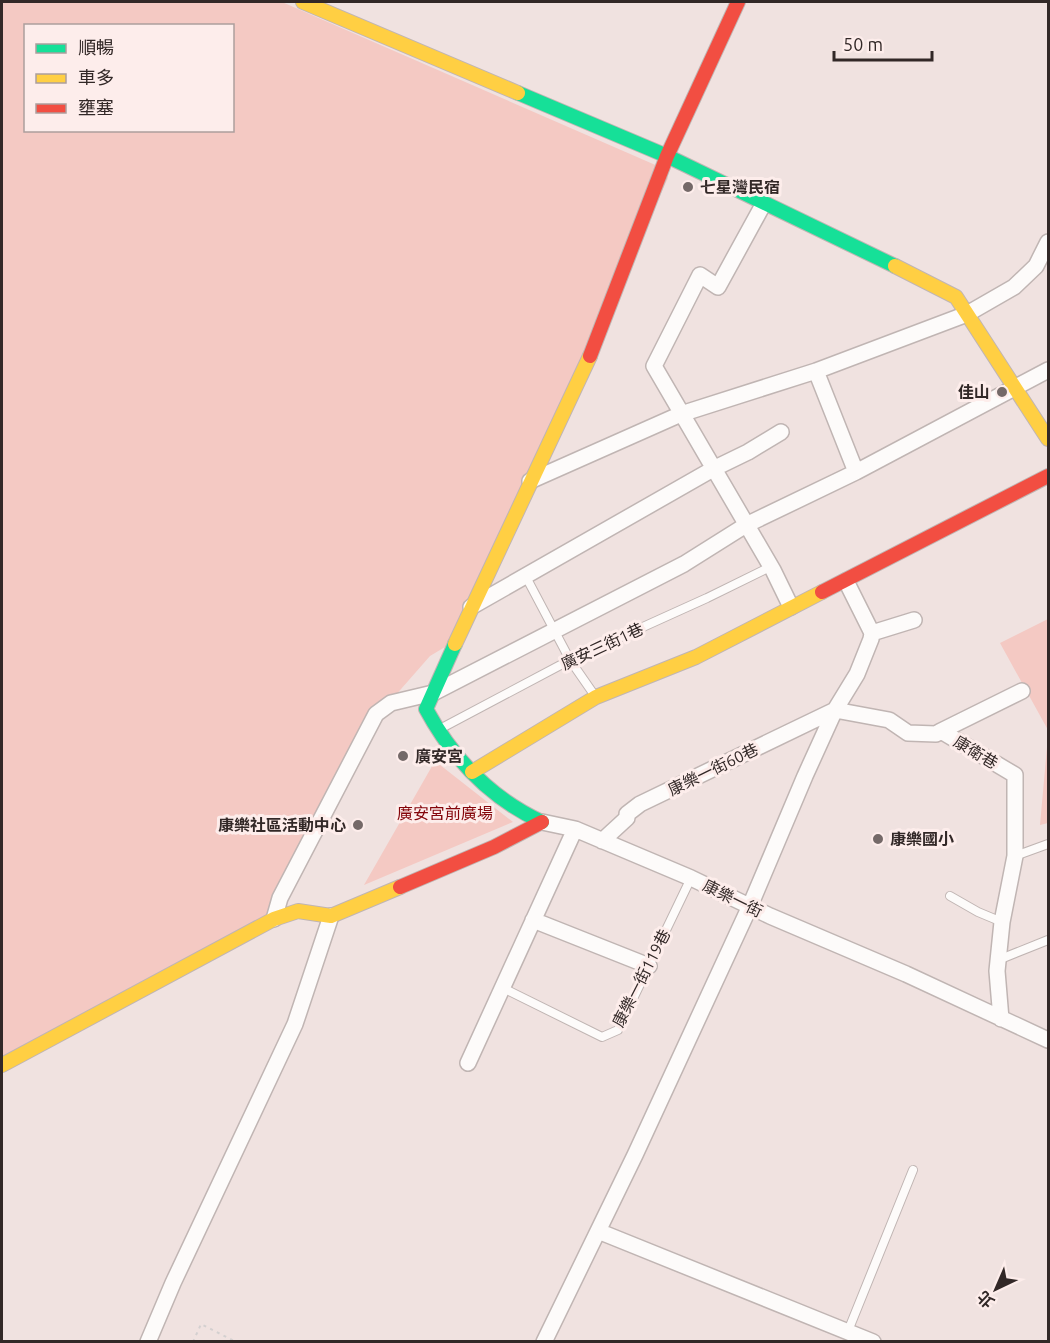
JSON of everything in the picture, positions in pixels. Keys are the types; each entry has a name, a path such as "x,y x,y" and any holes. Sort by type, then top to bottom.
{"street":[{"path":"303,2 667,156 956,297 1048,439"},
{"path":"437,731 426,709 471,607 598,340 667,156 738,2"},
{"path":"765,203 718,287 700,275 654,366 791,607"},
{"path":"530,481 681,414 816,371 968,314 1014,287 1036,266 1048,242"},
{"path":"274,919 280,898 376,714 391,703 433,693 684,564 746,525 856,472 1048,370"},
{"path":"816,371 856,472"},
{"path":"471,607 782,432"},
{"path":"472,772 596,697 696,657 1048,476"},
{"path":"544,1341 750,906 835,710 856,674 872,633 846,581"},
{"path":"872,633 914,620"},
{"path":"941,731 1022,690"},
{"name":"康衛巷","path":"835,710 889,720 908,732 936,734 941,731 1015,775 1015,856"},
{"name":"康樂一街60巷","path":"602,841 627,818 627,814 640,804 835,710"},
{"name":"康樂一街","path":"437,731 472,772 508,804 542,822 574,830 692,878 819,938 906,974 1048,1040"},
{"path":"2,1065 274,919 298,911 331,916 494,847 542,822"},
{"path":"468,1063 574,830"},
{"path":"1001,1019 998,960 1002,922 1015,856"},
{"path":"148,1341 295,1024 331,916"},
{"path":"533,920 649,966"},
{"path":"598,1231 873,1341"}],"lane":[{"name":"廣安三街1巷","path":"437,731 570,660 770,567"},
{"path":"525,575 570,660 596,697"},
{"path":"1015,856 1048,844"},
{"name":"康樂一街119巷","path":"502,988 602,1037 618,1030 692,878"},
{"path":"950,896 1002,922"},
{"path":"998,960 1048,940"},
{"path":"849,1331 913,1170"}],"path":[{"path":"193,1341 201,1324 236,1341"}],"green space":[{"path":"2,2 282,2 660,167 668,178 455,641 430,656 380,713 277,915 2,1071"},
{"path":"1048,619 1048,730 1000,643"},
{"path":"1048,736 1048,823 1040,825"},
{"name":"廣安宮前廣場","path":"435,761 513,822 364,885"}],"traffic: fast":[{"path":"518,93 667,156 895,266"},
{"path":"455,644 426,709 448,744 475,775 506,801 542,822"}],"traffic: slow":[{"path":"303,2 518,93"},
{"path":"895,266 956,297 1048,439"},
{"path":"455,644 590,356"},
{"path":"472,772 596,697 696,657 822,592"},
{"path":"2,1065 274,919 298,911 331,916 400,887"}],"traffic: jam":[{"path":"590,356 667,156 738,2"},
{"path":"822,592 1048,476"},
{"path":"400,887 494,847 542,822"}],"place":[{"name":"七星灣民宿","path":"688,187"},
{"name":"佳山","path":"1002,392"},
{"name":"廣安宮","path":"403,756"},
{"name":"康樂社區活動中心","path":"358,825"},
{"name":"康樂國小","path":"878,839"}]}
